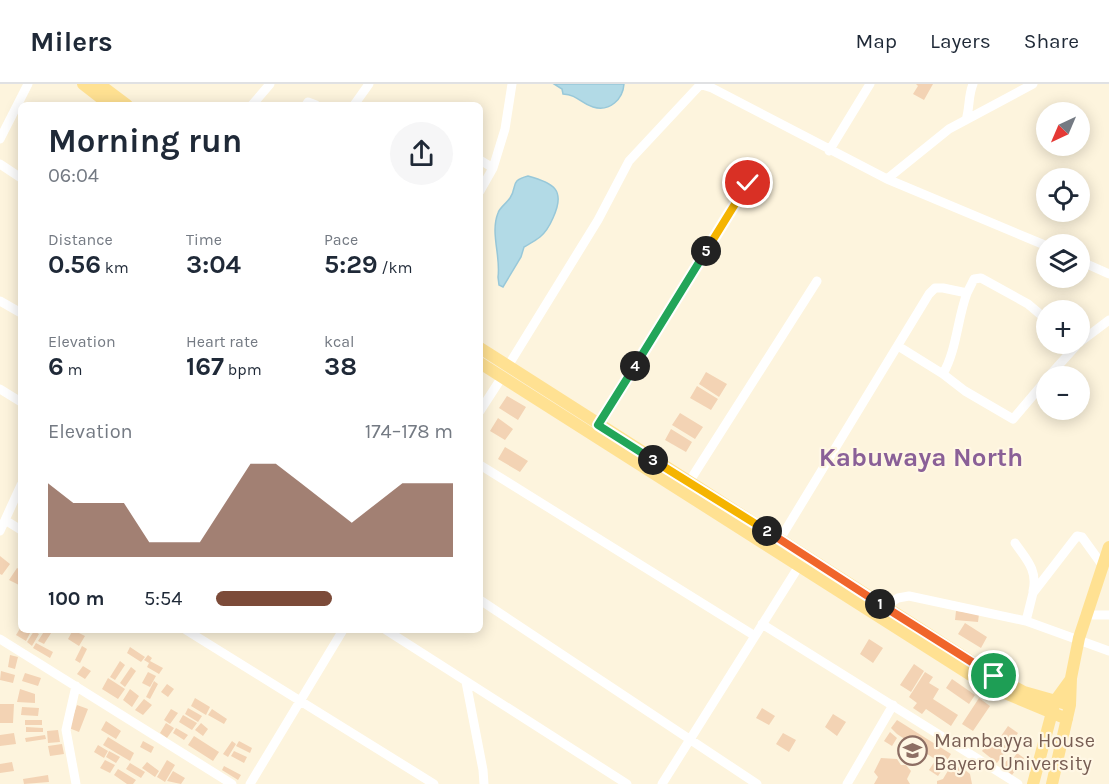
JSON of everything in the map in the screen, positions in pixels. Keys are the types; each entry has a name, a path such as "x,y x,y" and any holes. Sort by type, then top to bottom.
{"main road":[{"path":"83,84 106,102"},
{"path":"99,84 123,102"},
{"path":"483,351 505,372 799,566 969,674 1021,701 1067,720"},
{"path":"483,364 505,372 598,425 994,676 1024,692 1070,705"},
{"path":"1052,784 1070,705 1071,678 1079,638 1109,547"},
{"path":"1034,784 1055,701 1071,678"},
{"path":"1021,701 1040,722 1044,741"}],"street":[{"path":"19,102 28,84"},
{"path":"255,102 270,84"},
{"path":"356,102 369,84"},
{"path":"483,185 492,168 505,129 512,84"},
{"path":"483,406 598,220 629,161 700,84 712,88 829,151 887,179 1036,241"},
{"path":"829,151 870,84"},
{"path":"966,120 969,110 968,95 973,84"},
{"path":"887,179 950,129 1033,84"},
{"path":"0,139 18,104"},
{"path":"483,162 492,168"},
{"path":"0,164 18,176"},
{"path":"598,425 748,183"},
{"path":"1090,265 1109,274"},
{"path":"943,374 952,357 960,312 974,279 981,278 1036,311"},
{"path":"689,482 817,281"},
{"path":"780,539 935,288 967,293"},
{"path":"0,301 18,312"},
{"path":"1090,334 1109,320"},
{"path":"898,346 943,374 964,391 1013,419 1036,392"},
{"path":"1058,366 1068,354"},
{"path":"0,389 18,400"},
{"path":"483,467 754,636"},
{"path":"0,531 18,491"},
{"path":"4,520 18,528"},
{"path":"1033,593 1077,536 1082,537 1103,566"},
{"path":"1015,543 1034,569 1033,593 1026,621"},
{"path":"663,784 799,566"},
{"path":"884,607 898,598 909,596 1026,621 1079,638 1109,651"},
{"path":"483,602 571,658 757,784"},
{"path":"1085,615 1109,615"},
{"path":"762,624 1018,784"},
{"path":"191,633 434,784"},
{"path":"250,784 341,633"},
{"path":"391,633 627,784"},
{"path":"0,639 232,784"},
{"path":"466,682 484,784"},
{"path":"76,686 66,730 76,784"},
{"path":"847,784 893,705"}],"water":[{"path":"554,84 624,84 621,95 614,103 605,108 599,108 563,94 562,89"},
{"path":"528,176 545,182 555,189 558,194 557,208 544,233 524,247 521,257 503,287 499,285 498,277 496,221 499,211 512,194 516,182"}],"building":[{"path":"916,84 933,84 924,100 913,94 918,86"},
{"path":"706,372 727,384 719,397 699,384"},
{"path":"697,386 718,399 711,410 690,398"},
{"path":"507,396 526,407 518,420 499,408"},
{"path":"680,413 703,427 695,439 672,425"},
{"path":"498,418 513,429 505,440 490,431"},
{"path":"671,429 692,442 686,452 665,440"},
{"path":"505,447 528,461 520,472 498,459"},
{"path":"0,556 10,564 2,575 0,574"},
{"path":"17,568 18,568 18,584 9,580"},
{"path":"956,611 979,614 978,622 955,620"},
{"path":"965,623 987,637 981,648 958,634"},
{"path":"18,632 30,633 26,641 16,635"},
{"path":"33,633 39,634 32,646 27,642"},
{"path":"43,633 51,633 44,644 38,641"},
{"path":"71,633 85,636 79,646 68,639"},
{"path":"869,639 883,648 873,663 860,654"},
{"path":"36,643 53,652 50,658 33,648"},
{"path":"82,646 87,649 80,663 75,660"},
{"path":"130,647 145,657 141,662 127,653"},
{"path":"10,655 18,657 15,669 8,667"},
{"path":"148,655 152,658 150,661 163,668 159,674 147,667 149,663 144,660"},
{"path":"120,661 125,665 115,680 110,677"},
{"path":"914,664 924,671 911,692 900,685"},
{"path":"83,666 91,671 85,679 77,674"},
{"path":"131,667 136,671 125,687 120,683"},
{"path":"1,671 15,675 13,683 0,680"},
{"path":"148,672 156,676 150,687 142,683"},
{"path":"925,672 933,677 929,683 939,689 933,699 958,715 951,726 926,709 922,714 913,708 917,703 909,697"},
{"path":"25,673 41,678 38,686 22,681"},
{"path":"108,678 125,689 118,699 102,689"},
{"path":"952,679 975,695 969,704 946,688"},
{"path":"154,681 158,684 150,699 146,697"},
{"path":"167,684 174,689 168,697 161,692"},
{"path":"20,689 35,694 35,703 17,702"},
{"path":"130,689 139,696 132,707 123,700"},
{"path":"195,698 210,707 206,715 191,706"},
{"path":"979,698 990,706 973,731 962,724"},
{"path":"144,699 152,705 143,715 135,710"},
{"path":"0,704 14,704 13,723 0,723"},
{"path":"77,705 88,709 79,732 69,728"},
{"path":"22,707 39,708 38,716 21,715"},
{"path":"188,708 202,716 198,722 185,714"},
{"path":"762,708 775,716 769,725 756,718"},
{"path":"171,709 178,713 170,724 164,720"},
{"path":"212,709 227,719 224,724 208,715"},
{"path":"833,714 846,722 837,736 825,727"},
{"path":"183,715 197,723 192,730 179,722"},
{"path":"25,720 42,720 42,725 25,725"},
{"path":"897,720 951,754 944,765 897,734 891,728"},
{"path":"106,721 121,731 116,739 101,730"},
{"path":"166,723 174,728 167,738 160,733"},
{"path":"201,723 208,729 203,736 195,730"},
{"path":"1008,726 1018,733 1009,746 999,739"},
{"path":"26,727 43,728 43,732 26,732"},
{"path":"176,728 188,735 184,740 173,733"},
{"path":"58,730 60,742 48,743 47,731"},
{"path":"890,732 897,738 892,746 884,741"},
{"path":"14,733 16,744 0,746 0,735"},
{"path":"783,733 796,740 789,752 776,744"},
{"path":"45,735 46,739 26,742 25,738"},
{"path":"194,736 219,752 213,761 188,745"},
{"path":"108,737 134,753 130,761 103,745"},
{"path":"991,739 1008,748 997,763 982,751"},
{"path":"143,741 154,747 151,753 140,747"},
{"path":"232,741 236,744 228,757 223,754"},
{"path":"239,741 252,748 250,753 236,746"},
{"path":"62,744 64,754 50,756 48,746"},
{"path":"98,745 108,751 104,758 94,752"},
{"path":"109,751 120,757 116,763 106,757"},
{"path":"234,751 247,757 244,763 231,756"},
{"path":"1017,753 1024,758 1012,775 1002,766 1010,757 1013,759"},
{"path":"881,758 897,759 901,765 906,765 911,771 907,779 910,784 874,784 878,777 874,772"},
{"path":"105,760 115,765 110,773 100,768"},
{"path":"167,760 175,765 165,782 157,777"},
{"path":"935,761 944,767 938,776 929,770"},
{"path":"12,762 14,771 0,773 0,764"},
{"path":"147,762 159,771 155,777 142,768"},
{"path":"130,763 145,772 141,778 126,769"},
{"path":"224,766 241,775 238,780 222,770"},
{"path":"960,766 970,774 972,784 937,784 937,781 943,779 949,769"},
{"path":"118,769 136,780 133,784 127,784 114,775"},
{"path":"173,771 185,778 181,784 167,781"},
{"path":"48,775 49,782 24,784 23,779"}],"place":[{"name":"Mambayya House Bayero University","path":"913,751"}],"district":[{"name":"Kabuwaya North","path":"921,457"}],"route":[{"path":"748,183 598,425 994,676"}]}
